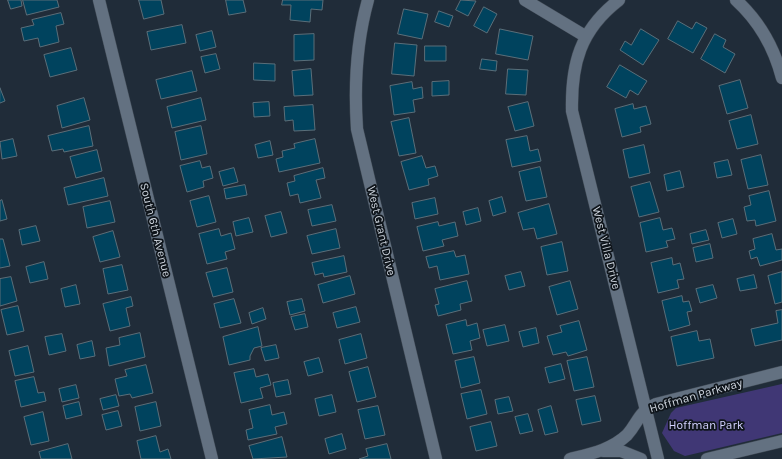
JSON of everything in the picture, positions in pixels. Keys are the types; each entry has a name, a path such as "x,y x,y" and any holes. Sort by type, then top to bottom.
{"street":[{"name":"South 6th Avenue","path":"99,0 212,459"},
{"name":"West Grant Drive","path":"368,0 360,26 355,63 357,129 436,459"},
{"path":"525,0 585,36"},
{"name":"West Villa Drive","path":"619,0 605,11 585,36 576,61 571,86 572,111 658,459"},
{"path":"736,0 750,13 764,34 771,46 782,78"},
{"name":"Hoffman Parkway","path":"570,459 602,451 619,442 627,434 645,409 668,401 782,372"},
{"path":"707,459 782,441"},
{"name":"Hoffman Parkway","path":"602,451 621,451 641,459"}],"green space":[{"name":"Hoffman Park","path":"782,384 782,433 685,456 674,451 662,433 671,413 676,408"}],"building":[{"path":"8,0 21,0 22,6 11,9"},
{"path":"23,0 57,0 59,7 27,15"},
{"path":"139,0 161,0 164,14 144,19"},
{"path":"226,0 243,0 246,12 229,15"},
{"path":"283,0 323,0 322,10 311,9 310,22 290,20 291,5 282,5"},
{"path":"461,0 476,1 468,16 456,10"},
{"path":"484,7 497,14 487,33 474,26"},
{"path":"404,9 428,14 422,39 398,34"},
{"path":"439,11 453,16 449,27 435,22"},
{"path":"61,13 64,24 56,26 59,42 40,47 38,38 24,41 21,28 34,25 32,20"},
{"path":"678,21 692,29 696,22 707,28 693,53 668,39"},
{"path":"182,25 186,43 151,50 147,32"},
{"path":"500,29 533,36 528,60 496,54"},
{"path":"641,29 659,40 643,65 620,50 625,41 631,45"},
{"path":"212,31 216,47 200,51 196,35"},
{"path":"314,34 314,60 294,61 294,35"},
{"path":"715,34 726,40 723,47 735,54 725,73 701,59"},
{"path":"395,43 417,45 414,76 392,74"},
{"path":"425,46 446,46 446,61 425,61"},
{"path":"71,48 77,70 50,77 44,55"},
{"path":"216,54 220,69 205,73 201,57"},
{"path":"482,59 497,61 496,71 480,69"},
{"path":"254,63 275,64 275,81 254,80"},
{"path":"620,65 647,81 638,95 630,90 626,98 607,87"},
{"path":"311,69 313,95 294,96 292,71"},
{"path":"508,69 528,70 526,95 506,94"},
{"path":"192,71 197,91 161,99 156,80"},
{"path":"740,80 748,108 727,114 719,86"},
{"path":"449,81 449,95 432,96 432,82"},
{"path":"412,82 413,89 422,87 423,98 413,100 415,112 394,115 390,86"},
{"path":"0,88 5,101 0,103"},
{"path":"84,98 90,120 62,128 57,106"},
{"path":"201,98 206,120 172,128 167,107"},
{"path":"269,102 270,116 254,117 253,103"},
{"path":"528,102 534,126 515,131 508,107"},
{"path":"633,104 634,109 646,106 651,124 640,127 641,132 622,137 615,109"},
{"path":"313,105 315,130 294,131 293,120 285,121 284,107"},
{"path":"751,115 758,144 737,149 729,121"},
{"path":"409,118 416,153 399,156 391,122"},
{"path":"89,126 93,146 64,152 63,149 52,151 48,136"},
{"path":"201,126 207,154 181,160 175,132"},
{"path":"527,136 530,151 538,149 541,161 512,167 506,140"},
{"path":"13,139 17,156 2,159 0,142"},
{"path":"315,139 320,163 279,172 276,159 283,157 282,151 295,148 294,144"},
{"path":"270,141 273,155 258,158 255,145"},
{"path":"644,145 650,173 629,178 623,150"},
{"path":"97,150 102,171 76,178 70,157"},
{"path":"761,155 768,185 748,189 741,160"},
{"path":"422,156 426,168 435,166 438,176 428,179 429,185 409,190 401,162"},
{"path":"728,160 732,175 717,178 714,163"},
{"path":"200,161 202,168 210,166 213,178 203,181 204,187 187,192 180,166"},
{"path":"540,167 547,197 526,201 519,172"},
{"path":"234,168 238,182 223,186 219,172"},
{"path":"323,168 325,178 316,180 321,198 300,203 298,194 290,196 287,183 295,181 294,176"},
{"path":"680,171 684,187 667,191 664,175"},
{"path":"104,178 108,196 68,205 64,188"},
{"path":"650,182 659,212 639,217 631,187"},
{"path":"245,185 247,195 226,199 224,189"},
{"path":"769,191 776,221 756,226 755,220 747,221 744,207 751,205 749,196"},
{"path":"209,196 216,222 197,227 190,201"},
{"path":"502,197 506,212 493,216 489,201"},
{"path":"435,198 438,214 415,219 412,203"},
{"path":"2,200 7,219 0,221 0,201"},
{"path":"110,201 115,222 87,228 83,207"},
{"path":"549,204 557,234 537,239 534,228 523,230 518,213"},
{"path":"332,205 336,221 312,226 308,210"},
{"path":"478,208 481,221 466,225 463,212"},
{"path":"281,212 287,233 271,237 265,216"},
{"path":"249,218 253,232 236,236 233,222"},
{"path":"660,218 663,230 672,228 675,239 666,241 668,247 646,252 640,223"},
{"path":"733,219 737,234 722,238 718,223"},
{"path":"438,222 439,226 455,222 458,236 442,240 444,246 423,251 417,227"},
{"path":"36,226 40,241 22,245 19,230"},
{"path":"219,229 221,236 231,233 235,249 225,252 227,259 207,264 199,234"},
{"path":"336,229 340,248 312,254 307,236"},
{"path":"706,230 709,240 692,244 690,234"},
{"path":"113,231 120,257 100,262 93,237"},
{"path":"772,234 776,250 782,249 782,260 760,266 757,257 751,259 749,251 755,249 753,239"},
{"path":"0,239 3,239 10,266 0,268"},
{"path":"562,242 568,271 547,275 541,247"},
{"path":"710,244 713,258 696,262 693,248"},
{"path":"454,251 456,257 465,255 469,274 440,280 437,266 429,268 426,257"},
{"path":"344,256 347,272 324,277 323,273 315,275 312,263"},
{"path":"672,258 673,265 680,263 684,279 677,280 679,288 658,293 651,263"},
{"path":"44,262 48,279 30,283 26,267"},
{"path":"122,265 128,290 108,294 103,269"},
{"path":"227,268 233,292 213,297 206,273"},
{"path":"521,272 525,286 509,290 505,276"},
{"path":"782,272 782,302 775,304 768,276"},
{"path":"754,275 757,288 740,291 737,279"},
{"path":"350,276 355,294 323,303 318,285"},
{"path":"11,277 17,301 0,306 0,279"},
{"path":"467,281 472,301 460,304 461,310 438,316 435,305 439,304 435,289"},
{"path":"570,281 578,309 557,315 549,287"},
{"path":"76,285 80,304 65,307 61,289"},
{"path":"713,285 717,298 700,303 696,289"},
{"path":"682,296 683,302 689,301 692,311 687,312 690,325 669,331 662,301"},
{"path":"131,297 133,306 126,308 130,326 110,331 103,304"},
{"path":"234,299 241,323 220,328 214,304"},
{"path":"302,299 305,311 290,315 287,302"},
{"path":"18,306 24,331 7,335 1,310"},
{"path":"356,307 360,322 337,328 333,313"},
{"path":"263,308 266,319 252,324 249,313"},
{"path":"782,310 782,340 755,346 751,329 778,323 776,311"},
{"path":"305,314 308,327 295,330 291,317"},
{"path":"466,320 467,326 477,323 480,338 470,341 472,350 453,354 446,325"},
{"path":"579,321 587,350 568,356 566,352 553,355 547,336 562,332 560,326"},
{"path":"505,325 509,341 487,346 483,330"},
{"path":"258,327 262,346 254,348 250,356 250,360 229,365 223,337"},
{"path":"536,328 539,343 523,347 519,332"},
{"path":"697,331 699,341 710,339 714,358 677,366 671,337"},
{"path":"140,333 145,357 109,366 106,348 120,345 119,338"},
{"path":"62,334 66,351 49,355 45,337"},
{"path":"361,334 367,358 345,364 339,340"},
{"path":"92,341 95,356 80,359 77,345"},
{"path":"276,345 279,358 265,361 261,348"},
{"path":"28,346 34,372 15,376 9,351"},
{"path":"474,357 480,383 461,388 455,361"},
{"path":"587,357 594,387 574,391 567,361"},
{"path":"319,358 323,372 308,376 304,362"},
{"path":"561,364 565,379 549,383 545,368"},
{"path":"146,365 153,393 132,398 130,394 119,396 115,379 127,376 125,370"},
{"path":"368,367 376,397 357,402 349,372"},
{"path":"254,369 256,377 268,374 271,385 260,388 263,398 241,403 234,373"},
{"path":"34,377 38,393 44,392 46,401 21,407 15,381"},
{"path":"288,380 291,394 276,397 273,383"},
{"path":"76,385 79,398 62,402 59,389"},
{"path":"481,390 487,414 467,419 461,394"},
{"path":"116,395 119,406 103,410 100,399"},
{"path":"332,395 336,412 319,416 315,399"},
{"path":"595,396 601,421 582,425 576,400"},
{"path":"509,397 513,411 498,414 495,400"},
{"path":"79,402 82,415 66,419 63,406"},
{"path":"156,402 161,426 140,431 135,407"},
{"path":"270,405 272,415 284,412 287,424 275,427 277,434 248,440 246,430 253,428 249,410"},
{"path":"378,406 385,435 365,439 358,410"},
{"path":"551,406 558,432 545,435 538,410"},
{"path":"118,411 122,426 106,430 102,415"},
{"path":"43,412 49,441 31,445 24,417"},
{"path":"528,414 533,431 520,434 515,417"},
{"path":"491,422 497,446 476,451 470,427"},
{"path":"342,434 346,449 329,454 325,439"},
{"path":"156,436 160,452 168,449 171,459 141,459 137,441"},
{"path":"282,437 287,457 253,459 249,446"},
{"path":"68,444 72,459 41,459 39,452"},
{"path":"387,444 391,459 359,459 368,456 366,449"}]}
